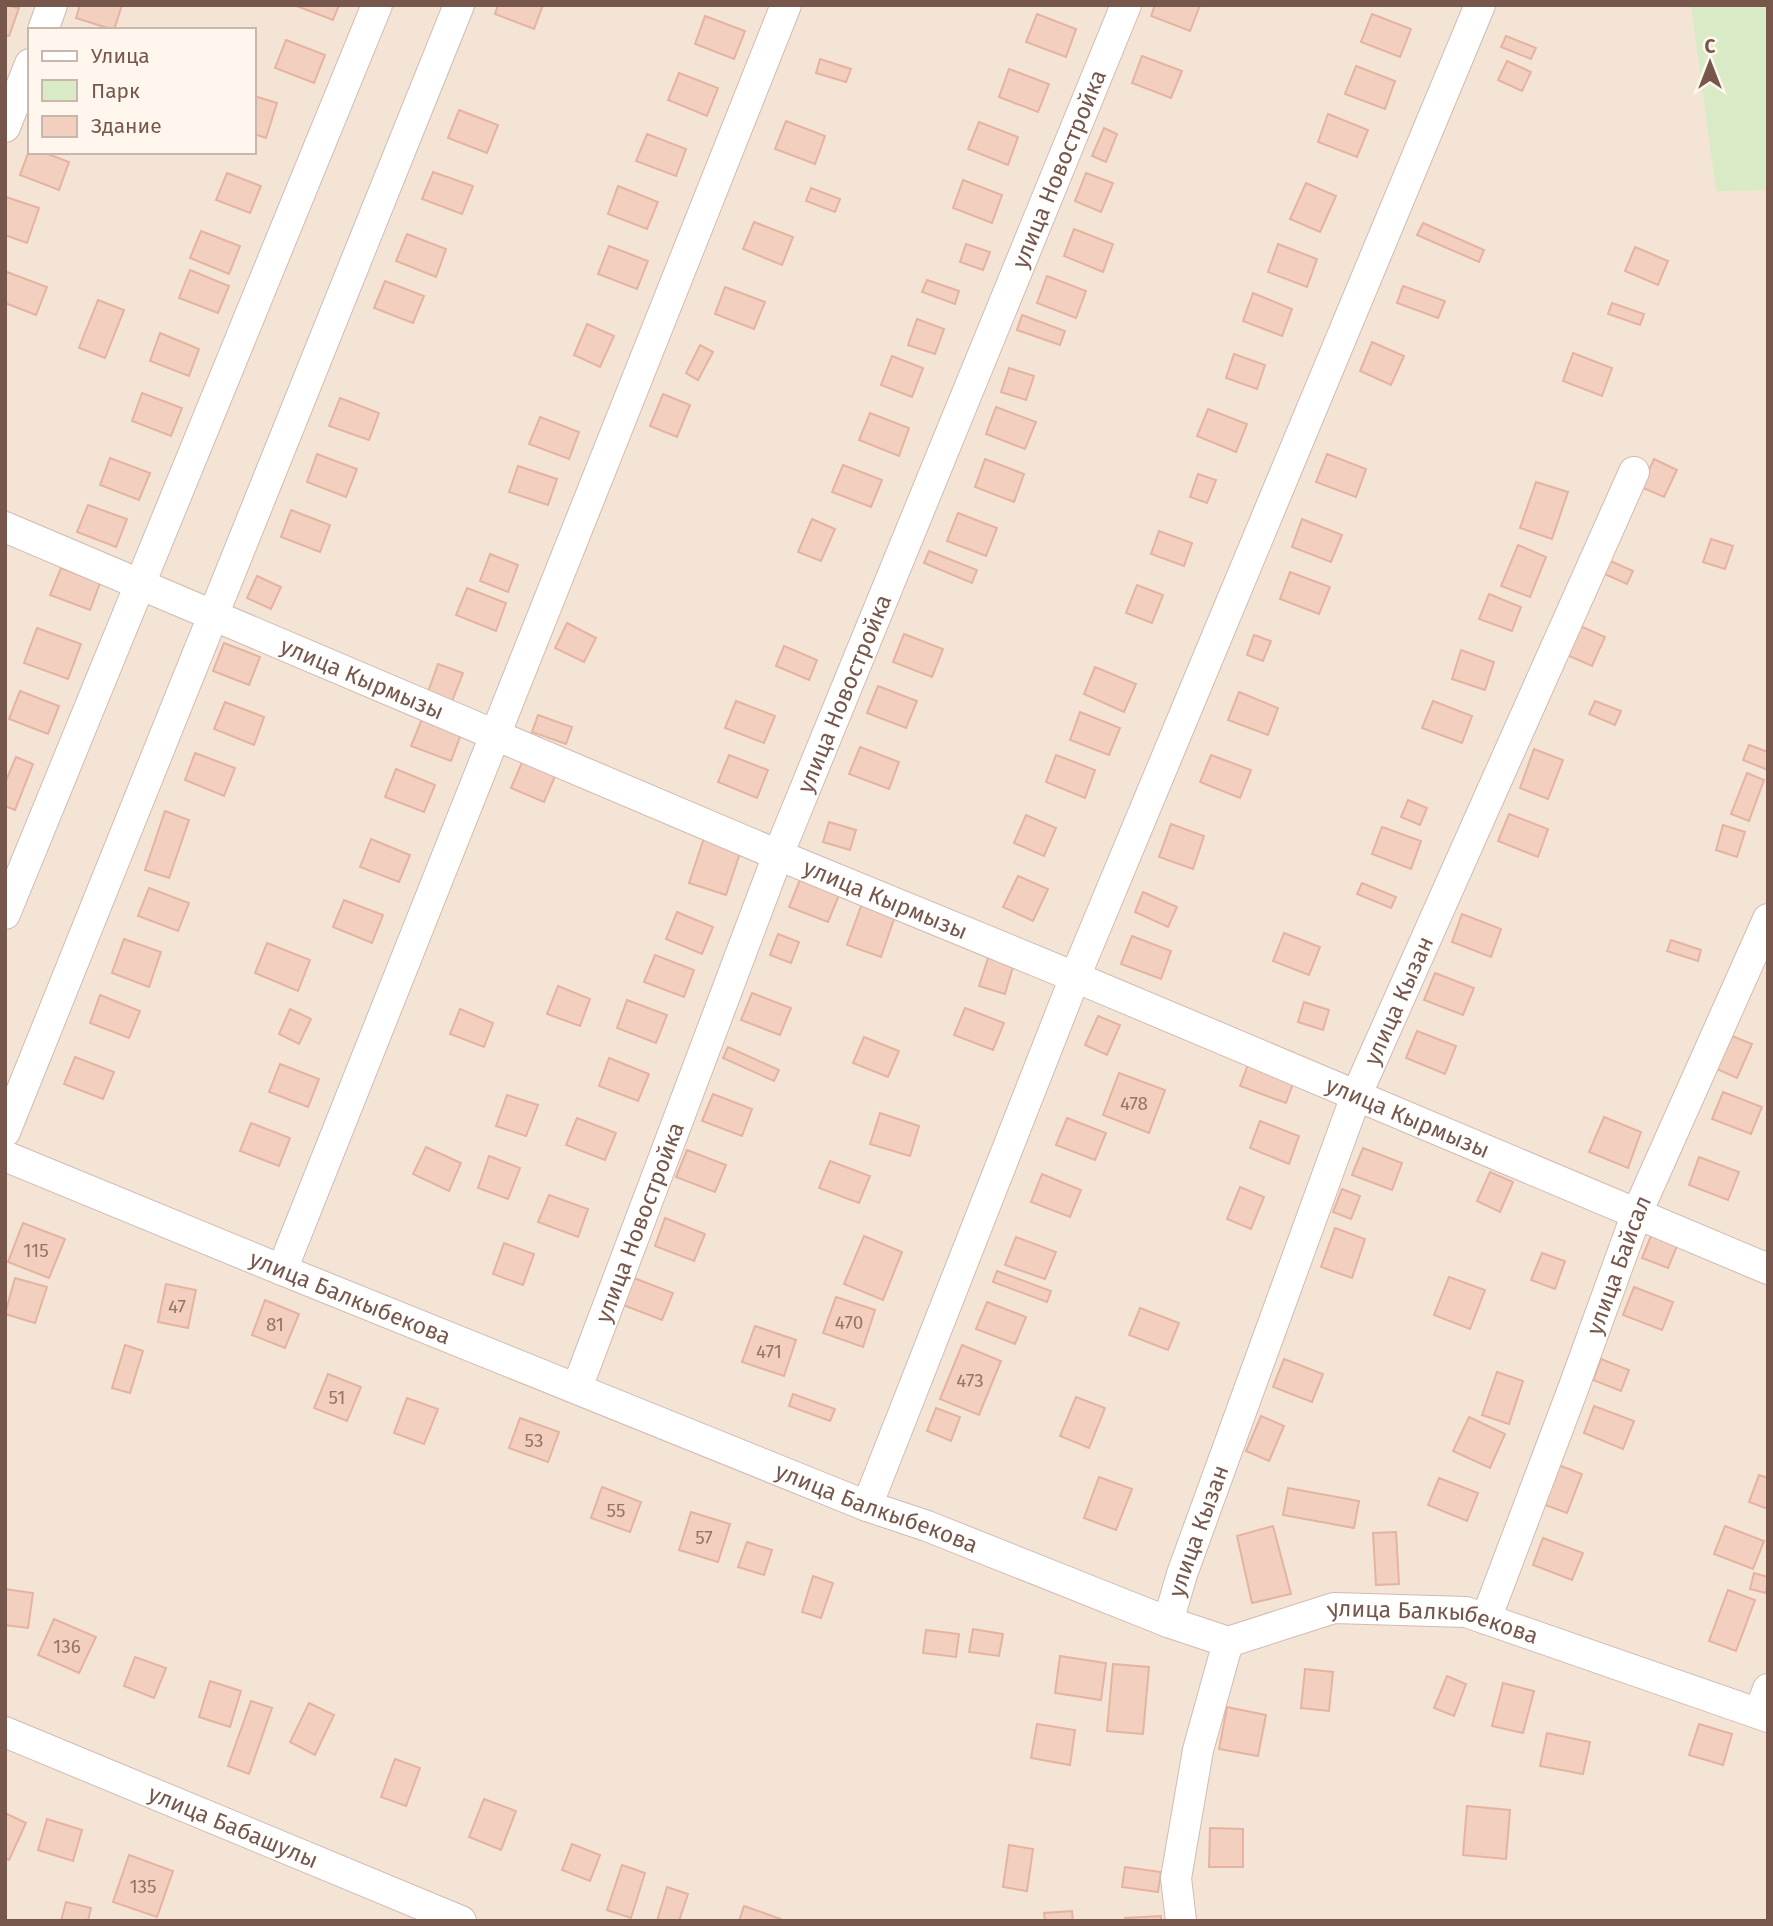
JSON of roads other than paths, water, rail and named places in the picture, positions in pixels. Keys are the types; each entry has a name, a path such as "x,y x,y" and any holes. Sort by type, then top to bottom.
{"street":[{"path":"44,28 52,5"},
{"path":"5,914 377,5"},
{"path":"5,1132 459,5"},
{"path":"282,1270 786,5"},
{"name":"улица Новостройка","path":"577,1388 778,855 1126,5"},
{"path":"867,1506 1075,977 1480,5"},
{"path":"5,127 28,69"},
{"name":"улица Кызан","path":"1168,1622 1187,1561 1356,1096 1634,472"},
{"name":"улица Кырмызы","path":"5,527 778,855 1768,1269"},
{"name":"улица Байсал","path":"1486,1619 1636,1213 1768,919"},
{"name":"улица Балкыбекова","path":"5,1156 867,1506 927,1526 1168,1622 1228,1642 1334,1608 1466,1612 1765,1706"},
{"path":"1181,1921 1175,1878 1198,1750 1228,1642"},
{"name":"улица Бабашулы","path":"5,1732 461,1921"}]}
